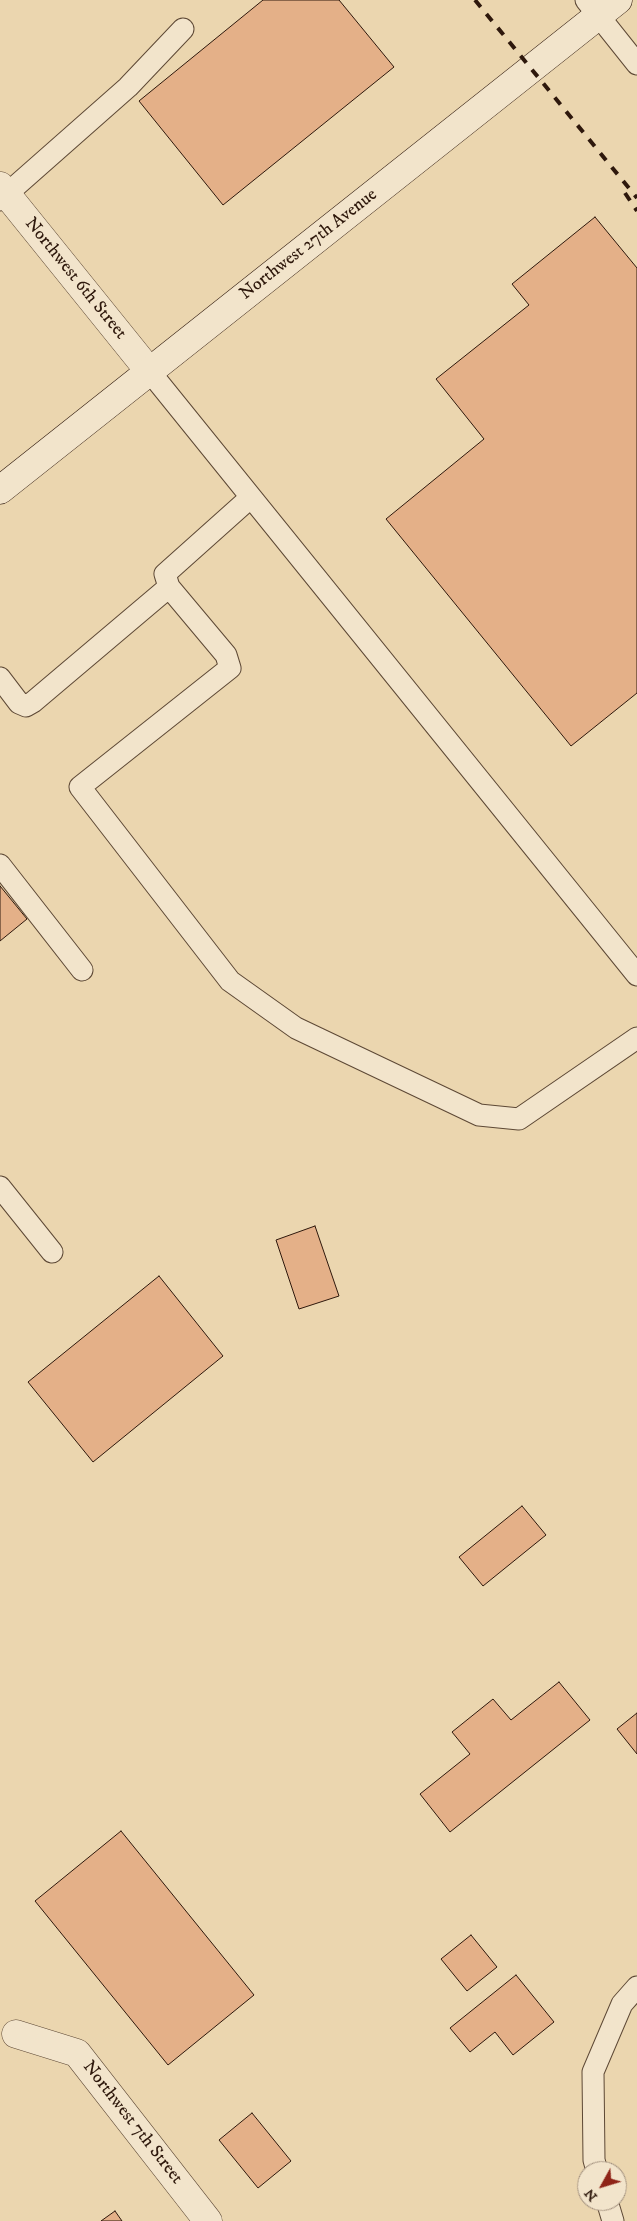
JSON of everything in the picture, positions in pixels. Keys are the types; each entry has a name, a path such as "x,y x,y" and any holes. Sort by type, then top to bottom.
{"main road":[{"name":"Northwest 27th Avenue","path":"0,490 150,372 601,5"},
{"name":"Northwest 6th Street","path":"2,194 150,372"},
{"name":"Northwest 7th Street","path":"16,2034 78,2053 208,2221"}],"lane":[{"path":"601,5 637,64"},
{"path":"2,194 128,86 183,29"},
{"path":"150,372 637,975"},
{"path":"250,498 170,567 165,574 169,587 226,655 230,668 80,787 230,981 296,1028 479,1114 519,1119 637,1038"},
{"path":"0,678 19,703 26,706 169,587"},
{"path":"0,865 82,970"},
{"path":"0,1187 52,1252"},
{"path":"594,2161 593,2072 622,2004 637,1987"}],"building":[{"path":"263,0 339,0 394,67 223,205 139,101"},
{"path":"595,217 637,268 637,693 571,746 386,519 484,439 436,379 529,305 512,284"},
{"path":"0,886 27,919 0,941"},
{"path":"315,1226 339,1296 299,1309 276,1240"},
{"path":"159,1276 223,1356 93,1462 28,1382"},
{"path":"522,1506 546,1535 483,1586 459,1557"},
{"path":"559,1682 590,1720 450,1832 420,1794 470,1754 452,1732 493,1699 511,1720"},
{"path":"637,1713 637,1754 617,1729"},
{"path":"121,1831 254,1995 168,2065 35,1901"},
{"path":"471,1935 497,1967 467,1991 441,1959"},
{"path":"516,1975 554,2022 513,2055 495,2032 470,2052 450,2028"},
{"path":"252,2113 291,2161 258,2188 219,2140"},
{"path":"115,2211 122,2221 101,2221"}],"railway":[{"path":"475,0 637,198"},
{"path":"625,193 637,211"}]}
